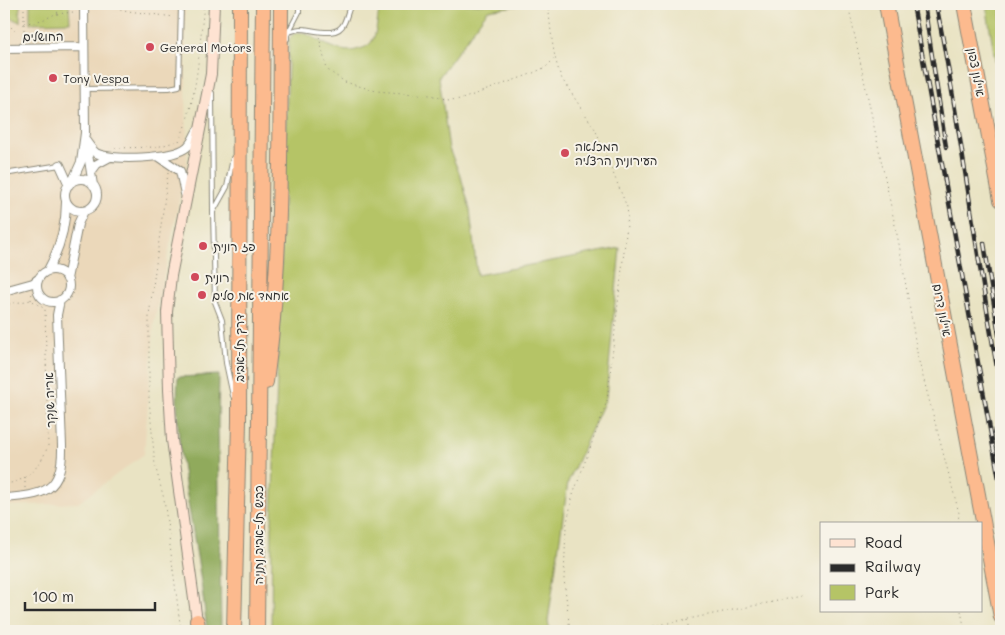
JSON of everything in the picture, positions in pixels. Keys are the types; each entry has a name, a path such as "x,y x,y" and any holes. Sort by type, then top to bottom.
{"highway":[{"name":"דרך תל-אביב","path":"234,631 239,421 240,4"},
{"name":"דרך תל-אביב","path":"258,440 263,4"},
{"path":"258,440 272,336 279,153 281,4"},
{"name":"איילון דרום","path":"886,4 1001,617"},
{"name":"איילון צפון","path":"964,4 1001,200"},
{"name":"כביש תל-אביב נתניה","path":"257,631 258,440"}],"main road":[{"path":"198,626 172,440 168,381 167,312 171,276 211,74 214,4"}],"street":[{"path":"66,202 75,210 84,211 93,207 98,194 90,172 85,133 84,4"},
{"name":"החושלים","path":"4,48 83,47"},
{"path":"86,141 95,152 158,156 186,148 192,141 204,114"},
{"path":"48,270 54,259 66,216 65,193 81,162 85,133"},
{"path":"90,172 110,153"},
{"path":"158,156 180,171 186,203"},
{"path":"60,165 70,184"},
{"path":"70,184 81,179 94,185"},
{"path":"38,279 36,288 43,299 51,302 60,300 67,293 78,224 84,211"},
{"path":"4,291 33,283 43,272 48,270 57,270 68,279"},
{"name":"אריה שנקר","path":"4,498 36,495 43,492 56,480 62,459 57,315 60,300"}],"lane":[{"path":"84,90 176,88 179,86 181,4"},
{"path":"287,44 287,35 299,12 299,4"},
{"path":"289,32 300,29 331,32 339,29 344,24 350,4"},
{"path":"279,153 286,53"},
{"path":"211,74 215,302 222,320 226,362 239,421"},
{"path":"213,212 227,188 232,172 240,99"},
{"path":"4,174 60,165"}],"path":[{"path":"24,4 24,30"},
{"path":"56,14 68,4"},
{"path":"101,4 128,11 171,16"},
{"path":"174,152 187,123 194,85 204,4"},
{"path":"548,4 555,58 562,79 586,112 604,146 627,207 628,216 607,401 573,495 566,526 564,579 570,631"},
{"path":"848,4 899,244 918,358 959,514 958,522"},
{"path":"24,23 39,21 56,14 73,12"},
{"path":"4,20 15,30"},
{"path":"319,36 326,66 334,76 345,82 376,91 430,95 449,100 462,99 531,74 546,67 555,58"},
{"path":"110,153 178,141"},
{"path":"4,304 30,300 45,309 48,446 44,458 36,468 25,477 13,483 4,484"},
{"path":"629,631 802,596"},
{"path":"961,612 965,631"},
{"path":"687,620 689,631"}],"shaded area":[{"path":"4,4 185,4 187,162 154,323 144,454 78,503 4,506"}],"green space":[{"path":"4,4 20,4 20,22 4,15"},
{"path":"30,4 69,4 70,22 30,23"},
{"path":"380,4 528,4 488,10 439,77 449,149 461,177 470,209 477,275 620,248 606,398 568,482 548,621 550,631 271,631 272,521 289,39 293,35 303,33 340,50 352,51 365,47 374,38"},
{"path":"986,4 1001,4 1001,77 998,78"},
{"path":"219,375 221,631 207,631 179,440 177,398 178,377"}],"railway":[{"path":"913,4 1001,490"},
{"path":"924,4 946,147"},
{"path":"936,4 954,100 1001,388"},
{"path":"984,243 1001,347"}],"place":[{"name":"General Motors","path":"150,47"},
{"name":"Tony Vespa","path":"53,78"},
{"name":"המכלאה העירונית הרצליה","path":"565,153"},
{"name":"פז רונית","path":"203,246"},
{"name":"רונית","path":"195,277"},
{"name":"אחמד את סלים","path":"202,295"}]}
